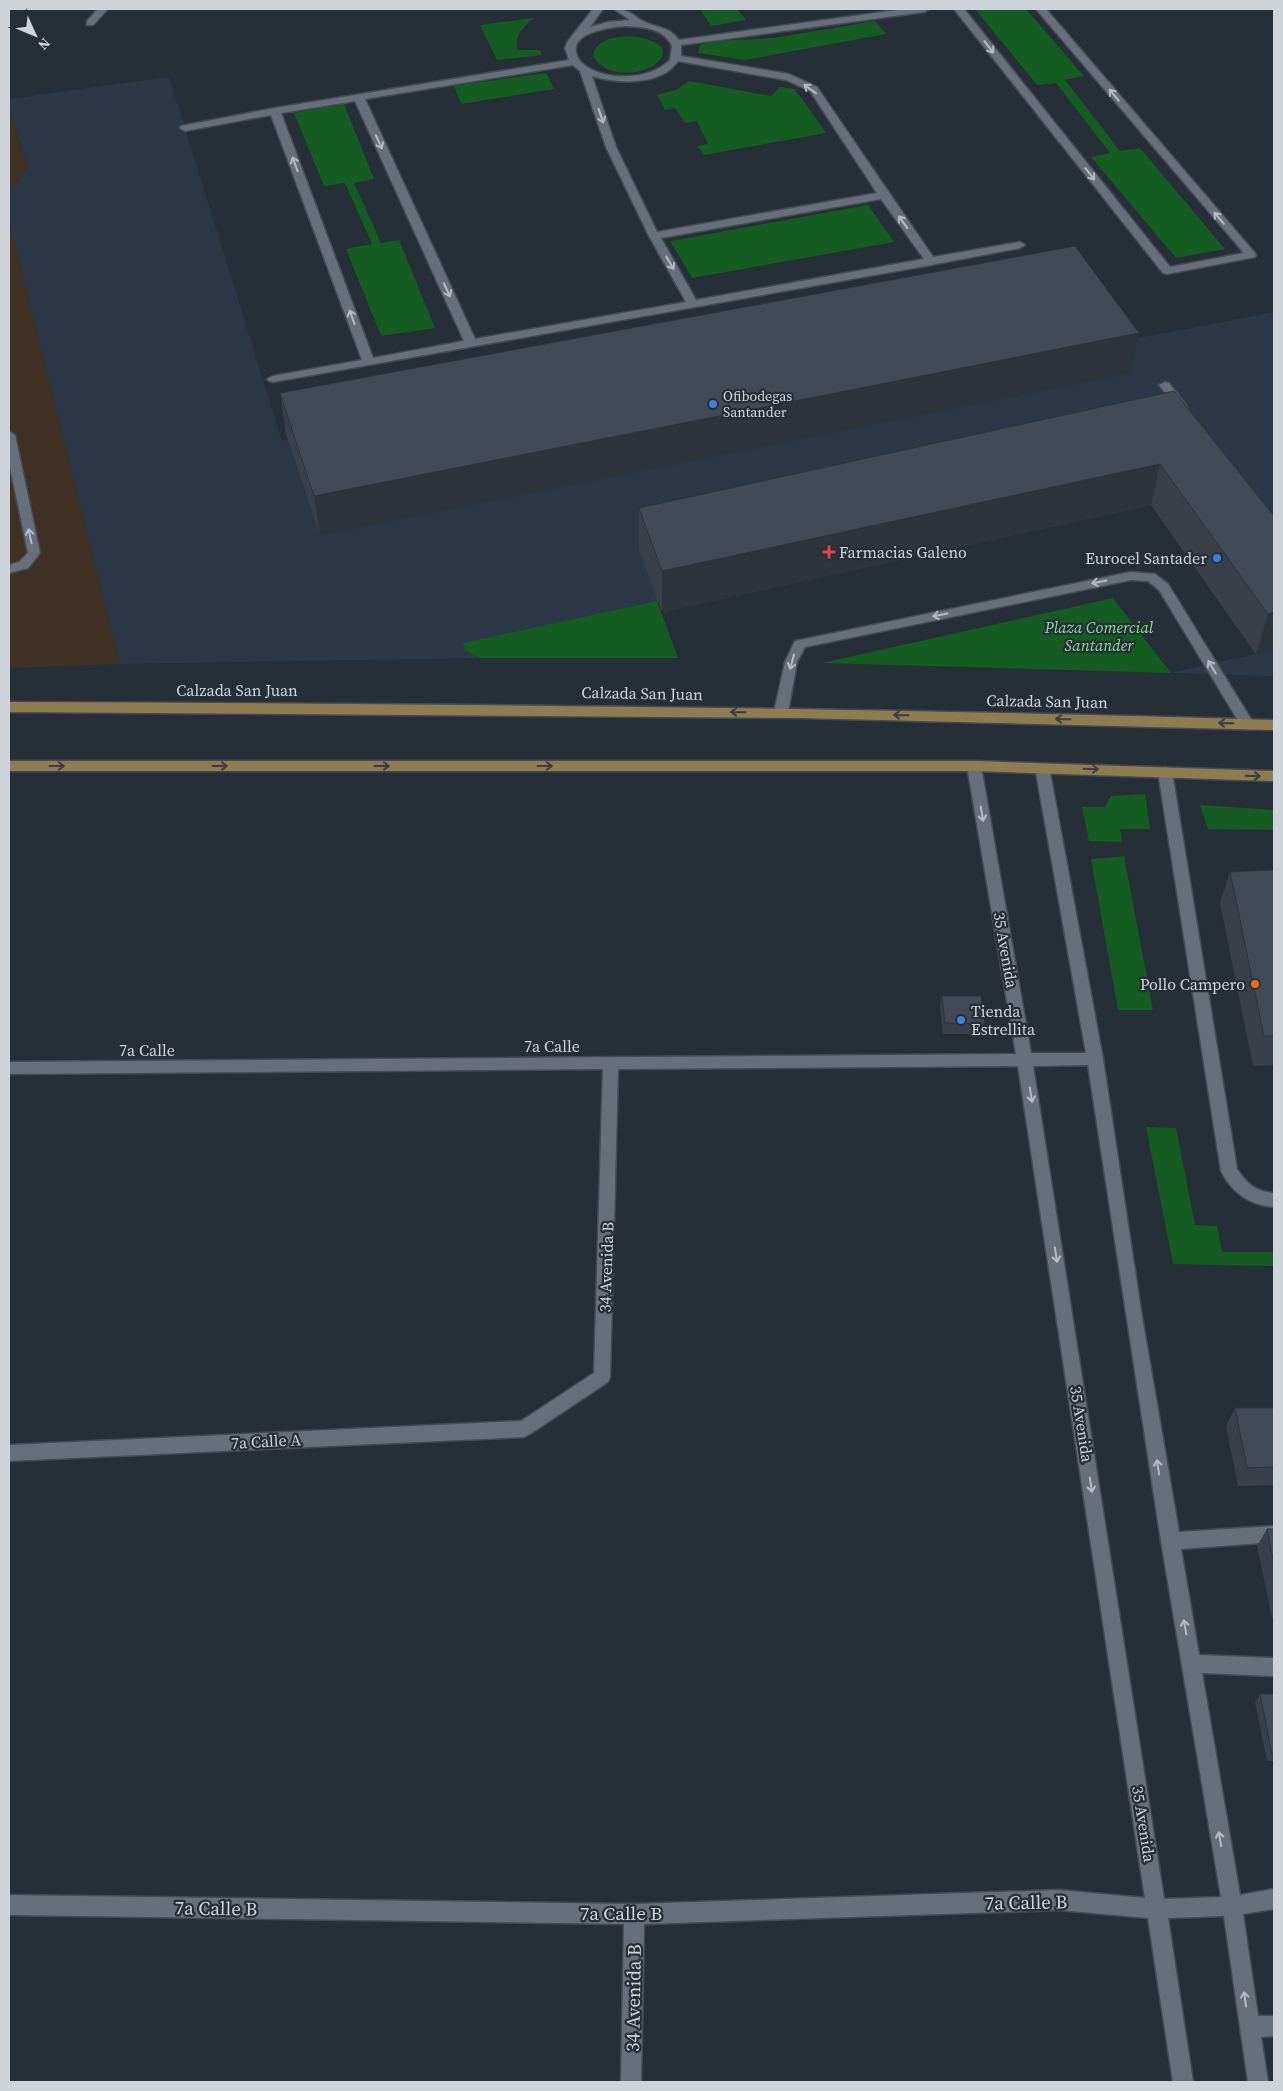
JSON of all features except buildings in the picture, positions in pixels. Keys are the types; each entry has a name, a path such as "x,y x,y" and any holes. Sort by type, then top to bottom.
{"main road":[{"name":"Calzada San Juan","path":"9,707 451,708 782,712 1274,725"},
{"path":"9,766 974,766 1274,776"}],"street":[{"path":"90,23 103,9"},
{"path":"580,34 608,24 641,24 664,31 677,43 677,58 660,72 630,78 613,78 585,70 575,62 570,53 572,43 598,9"},
{"path":"619,9 641,24"},
{"path":"677,43 924,9"},
{"path":"959,9 1166,270 1251,256 1041,9"},
{"path":"677,58 789,77 814,89 931,262"},
{"path":"185,128 276,111 575,62"},
{"path":"585,70 611,148 654,236 693,304"},
{"path":"359,98 472,344"},
{"path":"276,111 369,362"},
{"path":"654,236 884,195"},
{"path":"274,380 1020,245"},
{"path":"1164,385 1188,415"},
{"path":"9,435 34,553 29,561 17,568 9,569"},
{"path":"782,712 791,662 800,644 1131,576 1151,577 1164,587 1247,724"},
{"name":"35 Avenida","path":"974,766 1025,1060 1183,2082"},
{"path":"1042,767 1095,1060 1134,1318 1232,1906 1258,2082"},
{"path":"1165,772 1228,1171 1240,1188 1260,1200 1274,1200"},
{"name":"7a Calle","path":"9,1068 1095,1060"},
{"name":"34 Avenida B","path":"524,1430 602,1377 611,1063"},
{"name":"7a Calle A","path":"9,1453 524,1430"},
{"path":"1170,1541 1274,1534"},
{"path":"1191,1664 1274,1667"},
{"name":"7a Calle B","path":"9,1905 634,1914 1059,1900 1157,1909 1232,1906 1274,1899"},
{"name":"34 Avenida B","path":"631,2082 634,1914"},
{"path":"1249,2027 1274,2026"}],"shaded area":[{"path":"169,77 282,441 1078,296 1108,344 1274,312 1274,676 1171,673 1255,654 1151,505 662,612 658,602 464,644 480,658 120,664 9,221 9,191 28,169 9,108 9,99"},
{"path":"9,108 28,169 9,191"},
{"path":"9,221 120,664 9,668"}],"green space":[{"path":"700,9 737,9 746,20 711,26"},
{"path":"975,9 1026,9 1084,76 1065,80 1120,151 1140,148 1225,249 1176,258 1091,157 1110,153 1056,83 1037,85"},
{"path":"534,18 521,32 517,40 517,50 540,50 542,55 497,60 480,25"},
{"path":"875,21 886,34 745,60 698,53 700,45 715,41 774,38"},
{"path":"629,36 653,41 662,49 661,58 652,66 638,71 621,73 605,68 593,56 595,50 602,42 612,38"},
{"path":"546,73 554,89 461,104 454,86"},
{"path":"689,81 771,96 780,87 795,89 826,133 704,155 697,146 708,144 697,121 685,123 675,108 665,110 657,95 676,90"},
{"path":"344,104 374,179 354,183 381,243 399,240 435,328 381,336 346,249 372,244 345,183 324,186 294,113"},
{"path":"868,205 894,242 692,278 670,241"},
{"name":"Plaza Comercial Santander","path":"1113,598 1171,673 822,663"},
{"path":"657,601 678,658 480,658 465,650 463,643"},
{"path":"1145,794 1150,829 1120,829 1122,842 1089,841 1082,807 1105,807 1111,796"},
{"path":"1200,805 1274,810 1274,830 1208,829"},
{"path":"1124,856 1153,1010 1118,1010 1091,859"},
{"path":"1146,1127 1176,1128 1195,1225 1217,1226 1222,1252 1274,1252 1274,1266 1173,1264"}],"place":[{"name":"Ofibodegas Santander","path":"713,404"},
{"name":"Farmacias Galeno","path":"829,552"},
{"name":"Eurocel Santader","path":"1217,558"},
{"name":"Pollo Campero","path":"1255,984"},
{"name":"Tienda Estrellita","path":"961,1020"}]}
